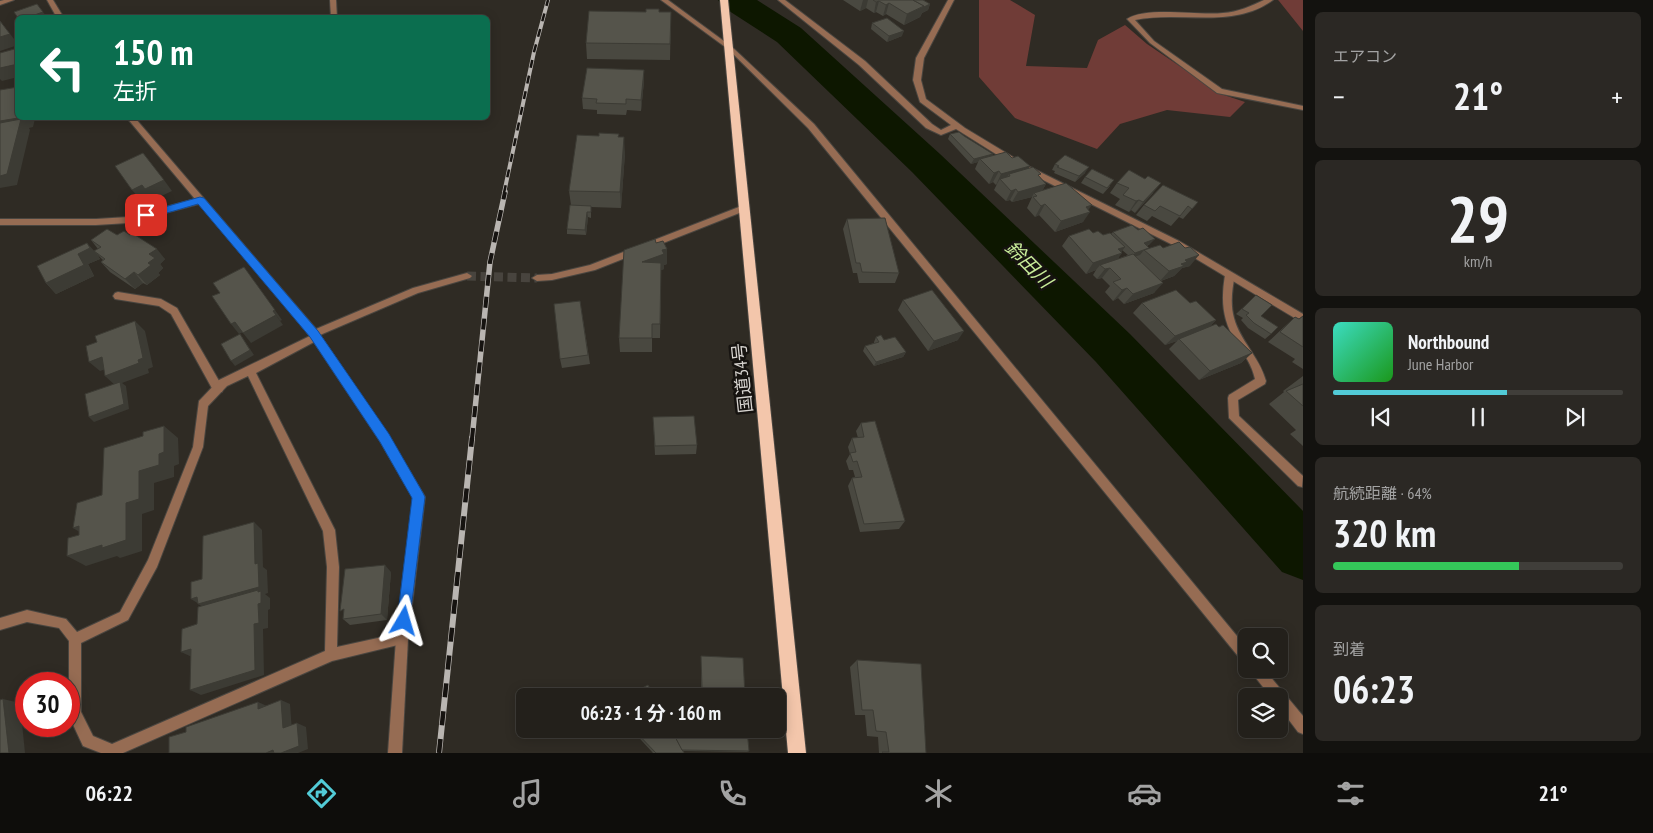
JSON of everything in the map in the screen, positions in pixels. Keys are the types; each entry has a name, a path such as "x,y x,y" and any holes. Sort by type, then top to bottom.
{"highway":[{"name":"国道34号","path":"724,0 797,753"}],"street":[{"path":"0,3 11,0"},
{"path":"50,0 59,15"},
{"path":"333,0 334,15"},
{"path":"664,0 729,44 811,126 1238,647"},
{"path":"782,0 862,63 929,126 941,133 956,126"},
{"path":"951,0 920,58 917,80 924,100 956,126 1018,164 1176,243 1303,319"},
{"path":"1270,0 1238,13 1210,16 1144,14 1130,19 1152,42 1220,90 1303,108"},
{"path":"133,120 315,336 384,438 419,497 402,638 395,753"},
{"path":"0,222 128,220 200,200"},
{"path":"537,278 552,277 592,268 744,208"},
{"path":"1230,275 1226,300 1229,320 1258,368 1261,382 1232,398 1234,418 1302,482"},
{"path":"75,639 124,616 153,563 198,447 203,404 223,383 250,371 315,336 416,290 467,276"},
{"path":"118,296 161,303 174,312 218,389"},
{"path":"250,371 329,530 333,567 332,655"},
{"path":"0,624 27,616 62,623 75,639 74,713 88,741 112,751 332,655 402,638"},
{"path":"1263,678 1271,688"},
{"path":"1288,709 1303,727"}],"shaded area":[{"path":"979,0 1010,0 1035,15 1026,66 1087,68 1098,40 1125,25 1147,44 1221,94 1245,102 1230,117 1167,110 1120,124 1097,149 1015,118 979,77"},
{"path":"1303,0 1303,31 1279,1"}],"building":[{"path":"873,0 913,0 924,6 907,14 889,3 886,5"},
{"path":"913,0 923,0 930,4 924,7"},
{"path":"37,4 43,12 34,15 16,15 14,12"},
{"path":"646,9 659,9 659,12 671,12 670,44 586,43 589,11 646,12"},
{"path":"887,18 904,31 889,36 872,23"},
{"path":"0,21 10,34 0,37"},
{"path":"15,49 15,65 0,68 0,53"},
{"path":"587,68 644,70 641,100 626,99 626,104 596,103 597,99 582,98"},
{"path":"15,88 15,118 0,121 0,90"},
{"path":"21,120 7,174 0,176 0,123"},
{"path":"959,132 993,154 974,159 950,134"},
{"path":"599,133 619,134 618,137 624,137 620,192 569,191 577,135 599,136"},
{"path":"1006,152 1012,158 1018,156 1030,166 1001,174 999,171 994,173 980,159"},
{"path":"143,153 164,180 145,189 142,185 132,190 115,166"},
{"path":"1065,155 1089,167 1079,176 1057,167 1059,166 1055,164"},
{"path":"1033,167 1041,174 1038,175 1046,184 1018,192 1016,189 1011,191 1000,179 1010,176 1009,174"},
{"path":"1092,169 1114,180 1107,188 1085,177"},
{"path":"1129,170 1145,179 1148,176 1161,183 1143,202 1123,195 1129,188 1117,183"},
{"path":"1066,183 1092,205 1086,207 1090,212 1061,221 1045,204 1041,206 1033,197 1037,196 1034,193"},
{"path":"1163,185 1198,202 1192,209 1188,206 1180,216 1160,206 1155,211 1144,205"},
{"path":"570,205 591,206 591,212 587,212 585,230 567,229"},
{"path":"885,218 899,273 862,272 860,263 856,263 847,219"},
{"path":"1132,225 1138,230 1143,228 1155,239 1144,243 1149,248 1135,253 1113,232"},
{"path":"107,229 117,235 124,231 130,235 132,233 157,249 149,254 155,258 148,263 151,265 138,275 134,272 125,279 101,262 105,259 94,251 101,247 91,240"},
{"path":"1089,229 1093,233 1098,231 1103,235 1110,233 1125,247 1118,249 1122,253 1093,263 1069,236"},
{"path":"655,239 656,243 663,241 667,249 662,250 664,254 642,262 661,263 660,324 652,324 652,338 619,338 624,250"},
{"path":"1179,242 1185,248 1190,247 1199,255 1185,260 1187,262 1181,264 1184,266 1169,271 1144,250 1160,245 1163,248"},
{"path":"87,243 90,248 78,254 84,265 46,283 37,266"},
{"path":"1133,254 1163,283 1133,294 1127,288 1122,290 1113,282 1121,279 1110,268 1105,269 1100,265"},
{"path":"244,267 275,310 273,311 276,315 243,333 235,322 231,324 212,296 220,293 213,283"},
{"path":"932,290 964,331 934,341 903,300"},
{"path":"1176,290 1190,303 1196,301 1216,320 1175,336 1142,303"},
{"path":"1256,295 1272,305 1261,316 1278,327 1271,334 1254,323 1246,315 1249,313 1242,309"},
{"path":"580,301 588,355 560,359 554,304"},
{"path":"1303,316 1303,347 1280,332 1295,317 1299,319"},
{"path":"135,321 143,358 138,360 139,363 105,376 102,357 89,362 86,346 97,342 95,336"},
{"path":"1216,324 1219,327 1223,325 1252,353 1210,371 1179,339"},
{"path":"240,334 250,350 231,361 221,344"},
{"path":"881,335 884,340 895,337 906,352 876,362 865,346 879,342 876,337"},
{"path":"120,382 124,404 89,417 85,394"},
{"path":"1303,384 1303,406 1286,391"},
{"path":"694,416 697,445 655,446 653,417"},
{"path":"875,421 905,521 864,524 852,478 862,477 857,461 853,462 850,453 856,452 852,438 864,437 861,423"},
{"path":"164,426 164,452 159,454 159,465 139,471 139,499 126,503 126,540 67,556 68,538 79,535 79,526 73,528 77,503 102,495 104,448 143,436 143,432"},
{"path":"254,522 255,564 258,563 259,587 198,604 197,597 191,599 191,582 202,579 203,536"},
{"path":"385,565 381,614 343,619 344,609 340,611 345,569"},
{"path":"258,590 258,592 261,591 261,603 258,604 259,623 254,624 255,670 190,690 191,649 181,652 182,629 197,624 198,607"},
{"path":"701,656 743,658 745,688 702,688"},
{"path":"857,660 921,664 926,753 882,752 889,752 886,732 876,731 873,710 862,710"},
{"path":"3,699 9,753 0,753 0,700"},
{"path":"281,700 283,728 297,723 299,746 281,753 274,753 273,750 266,753 169,753 169,737 186,732 186,727 258,702 258,709"},
{"path":"642,738 676,738 684,753 656,753"},
{"path":"676,738 748,738 749,751 682,750"}],"waterway":[{"name":"鈴田川","path":"734,0 789,35 926,163 1113,348 1303,552"},
{"name":"鈴田川","path":"1292,539 1303,542"}],"tunnel":[{"path":"467,276 537,278"}],"railway":[{"path":"504,193 534,52 548,0"},
{"path":"472,439 490,262 505,192"},
{"path":"439,753 472,438"}],"route":[{"path":"146,215 200,200 314,334 384,438 419,497 404,621"}]}
